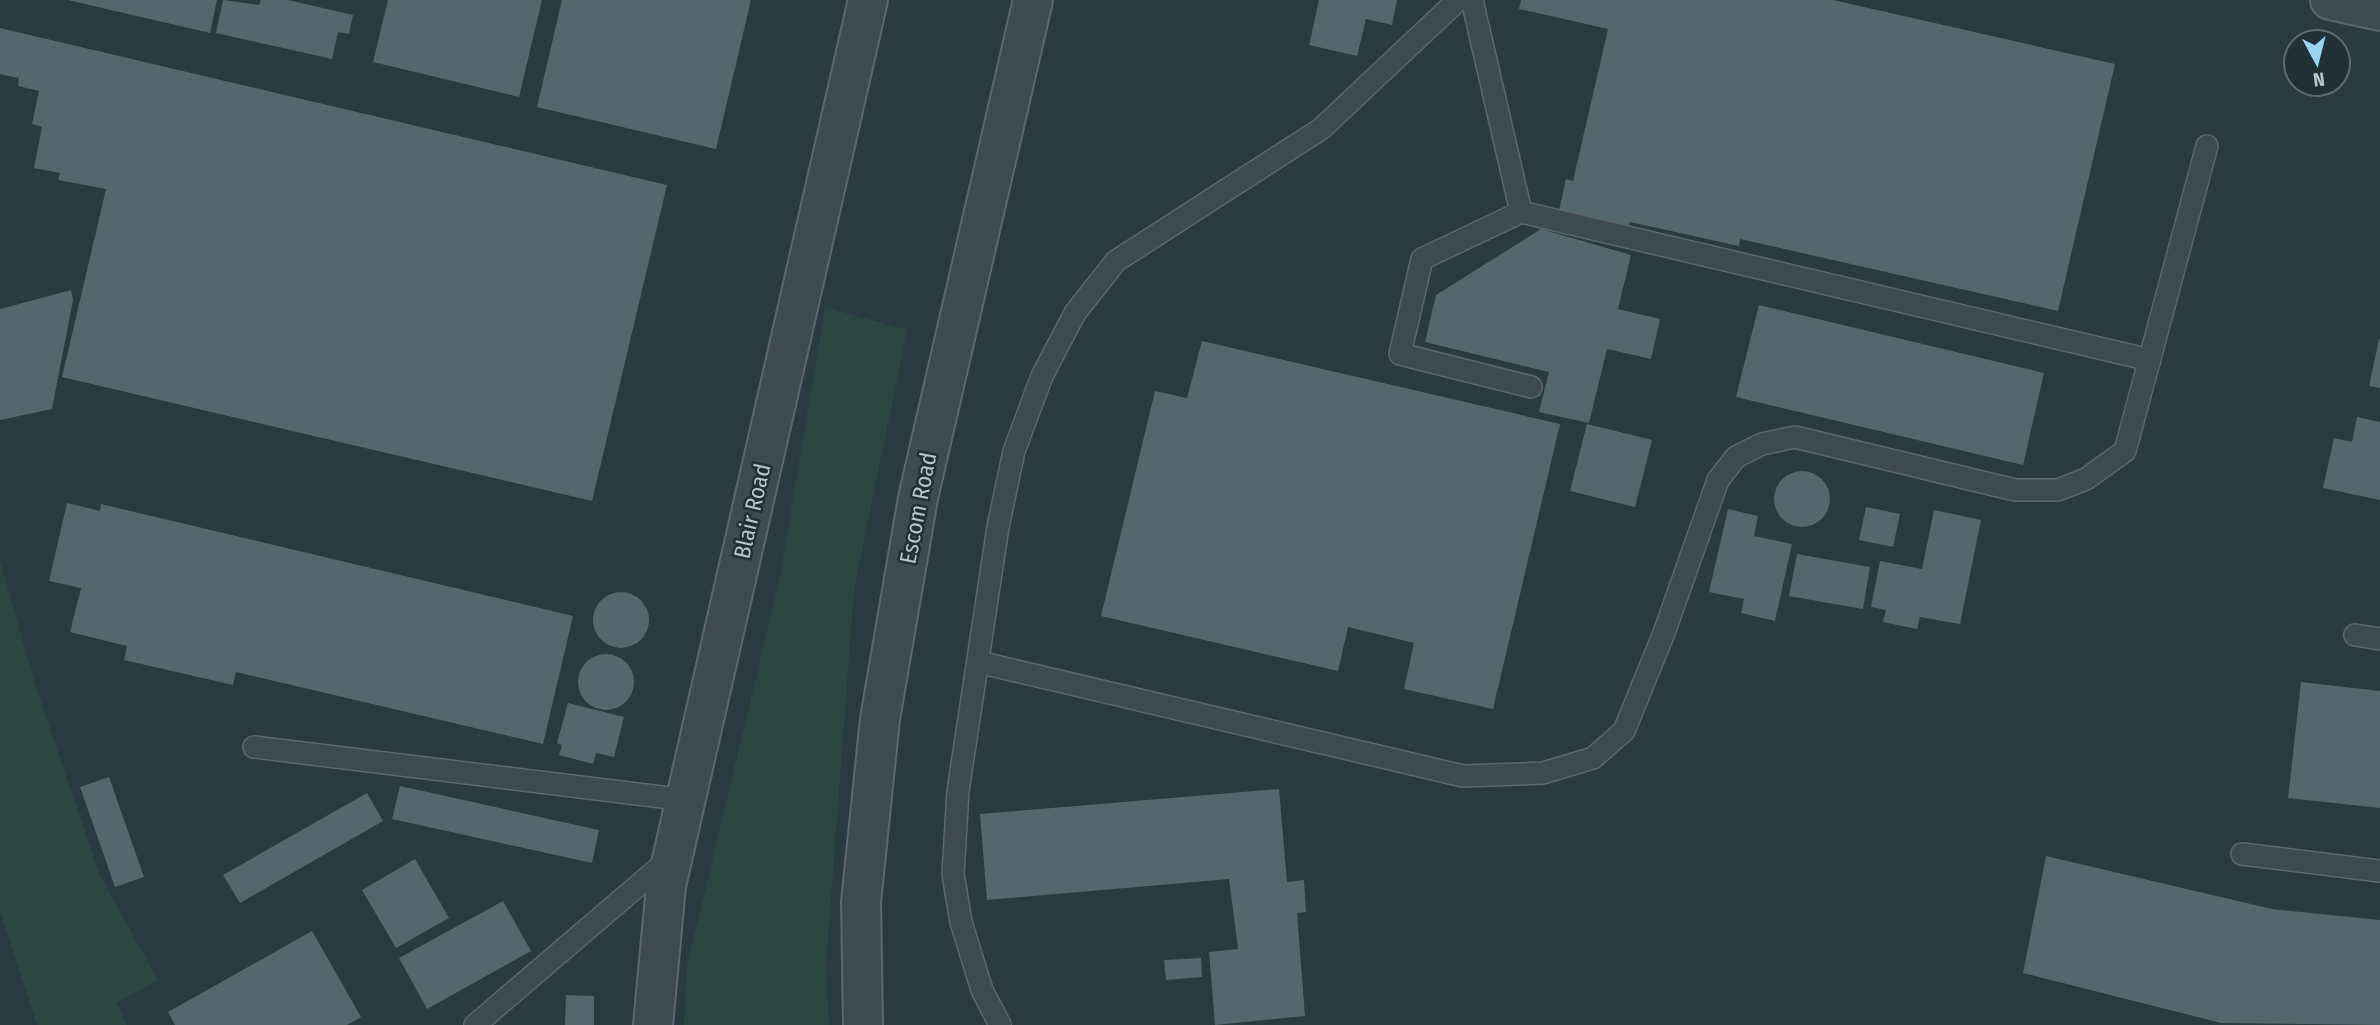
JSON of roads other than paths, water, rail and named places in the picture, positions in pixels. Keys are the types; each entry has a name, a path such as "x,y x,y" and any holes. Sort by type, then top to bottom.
{"street":[{"name":"Blair Road","path":"653,1025 666,886 868,0"},
{"name":"Escom Road","path":"863,1025 861,902 880,719 919,498 1033,0"},
{"path":"2330,0 2380,11"}],"lane":[{"path":"1000,1025 982,990 967,949 953,874 958,791 998,527 1014,452 1042,376 1075,313 1115,261 1321,130 1458,0"},
{"path":"1472,0 1521,212"},
{"path":"978,662 1463,776 1543,773 1593,758 1624,731 1664,633 1718,480 1736,457 1762,444 1795,438 2015,490 2058,490 2086,479 2125,451 2207,146"},
{"path":"1531,387 1400,354 1422,258 1521,212 2150,360"},
{"path":"2355,635 2380,639"},
{"path":"254,747 686,800"},
{"path":"475,1025 674,855"},
{"path":"2242,855 2380,870"}]}
